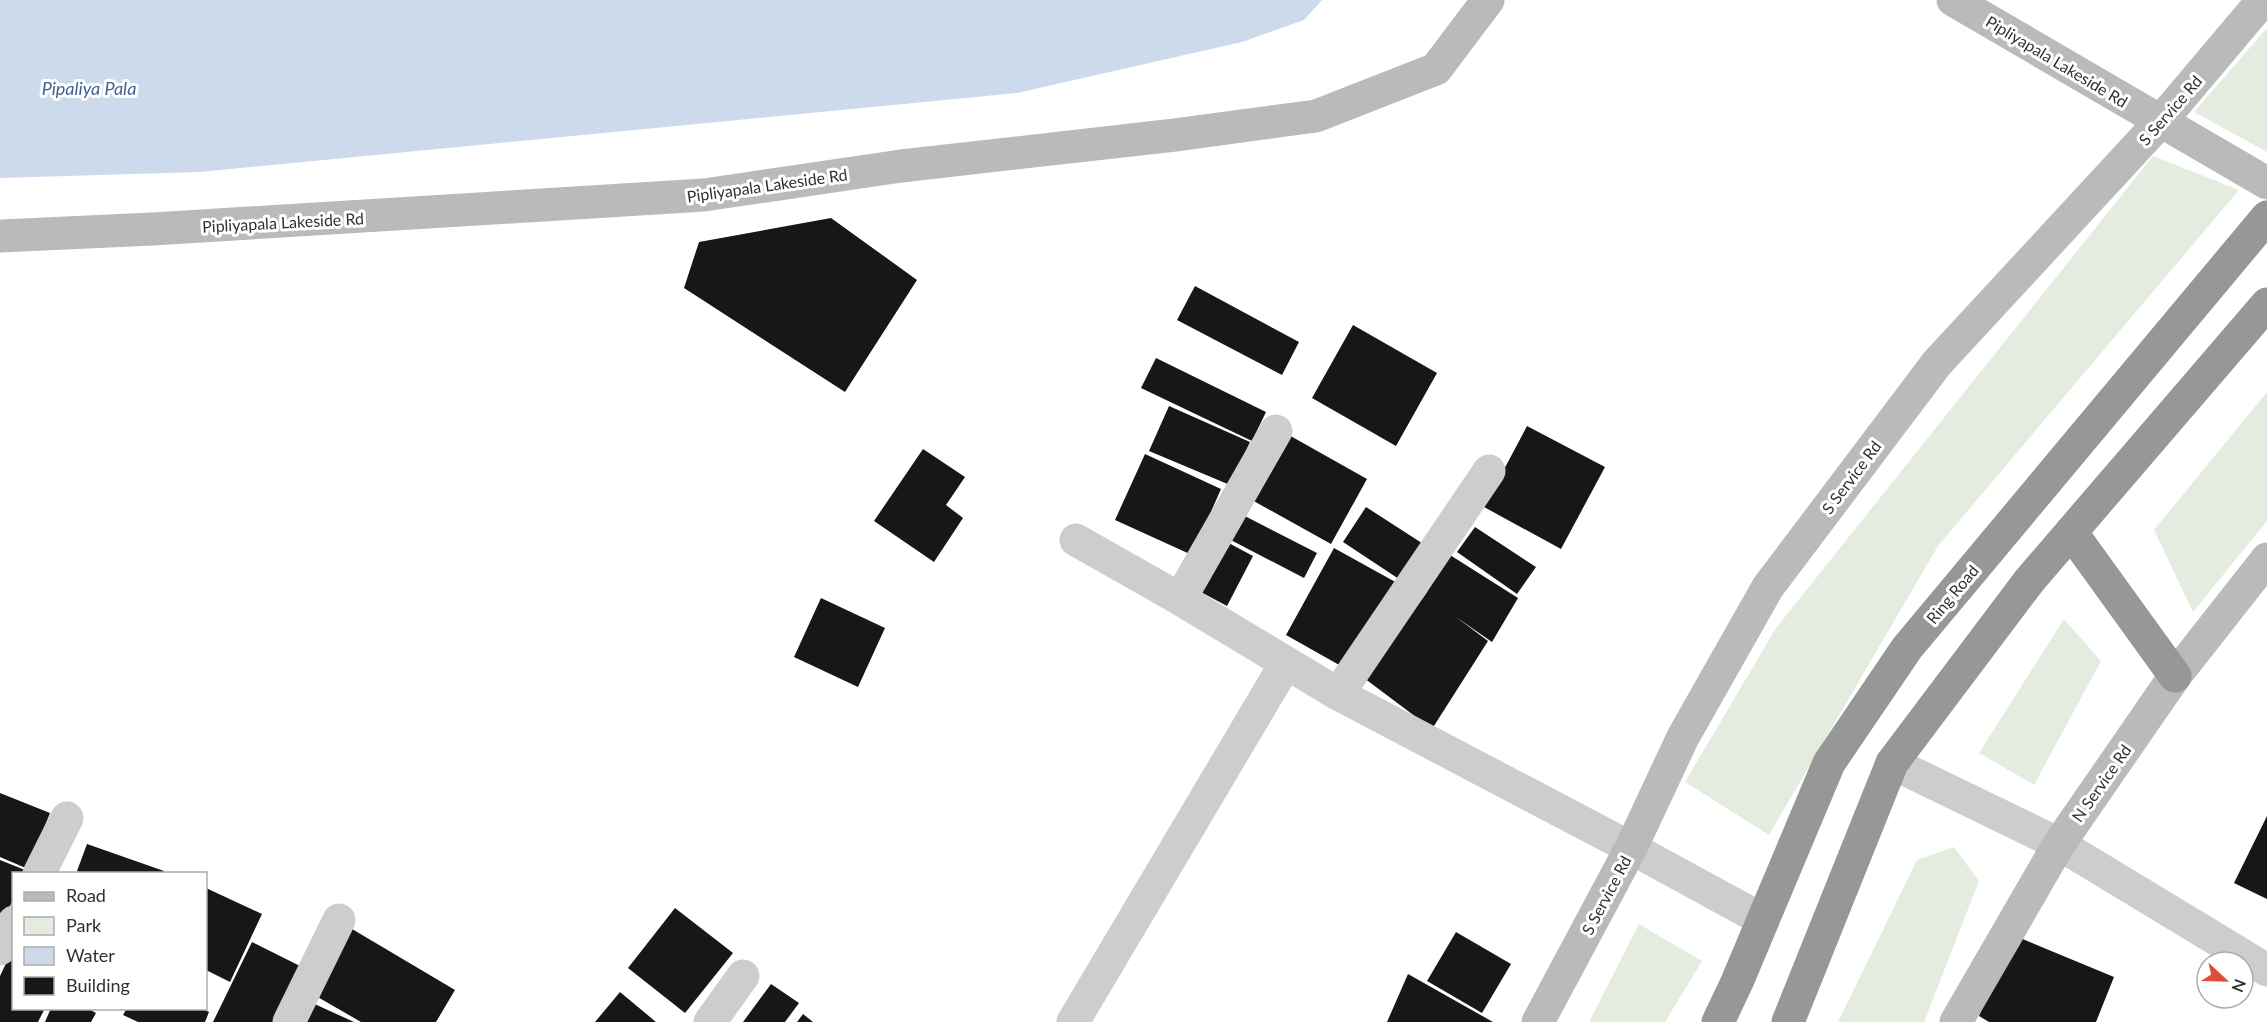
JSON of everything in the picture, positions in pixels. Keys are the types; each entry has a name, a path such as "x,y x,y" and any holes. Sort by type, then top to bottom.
{"highway":[{"name":"Ring Road","path":"1718,1022 1828,763 1907,648 2267,218"},
{"path":"1788,1022 1892,763 2029,581 2267,304"},
{"path":"2071,532 2175,675"}],"street":[{"name":"Pipliyapala Lakeside Rd","path":"0,236 188,227 704,195 901,166 1175,135 1316,116 1436,69 1488,0"},
{"name":"Pipliyapala Lakeside Rd","path":"1953,0 2267,183"},
{"name":"S Service Rd","path":"1538,1022 1631,848 1683,737 1768,587 1937,363 2160,122 2263,0"},
{"path":"1180,599 1276,431"},
{"path":"1338,694 1489,471"},
{"path":"1076,540 1180,599 1338,694 1763,920"},
{"name":"N Service Rd","path":"1956,1022 2059,844 2175,675 2267,559"},
{"path":"1073,1022 1286,663"},
{"path":"1892,763 2059,844 2267,970"},
{"path":"40,872 67,818"},
{"path":"289,1022 339,920"},
{"path":"0,949 12,926"},
{"path":"710,1022 743,976"}],"green space":[{"path":"2267,28 2267,152 2194,112"},
{"path":"2153,156 2239,190 1938,546 1769,835 1685,782 1776,628"},
{"path":"2267,392 2267,521 2193,612 2154,530"},
{"path":"2064,619 2101,661 2034,785 1979,753"},
{"path":"1954,847 1979,881 1924,1022 1838,1022 1917,860"},
{"path":"1639,924 1702,961 1665,1022 1589,1022"}],"water":[{"name":"Pipaliya Pala","path":"0,0 1322,0 1304,20 1242,42 1017,93 200,172 0,178"}],"building":[{"path":"831,218 917,280 845,392 684,288 699,242"},
{"path":"1195,286 1299,342 1282,375 1177,320"},
{"path":"1353,325 1437,373 1396,446 1312,398"},
{"path":"1156,358 1266,412 1252,441 1141,388"},
{"path":"1169,406 1250,442 1230,485 1149,451"},
{"path":"1527,426 1605,467 1561,549 1484,507"},
{"path":"1287,434 1367,479 1331,544 1250,499"},
{"path":"923,449 965,477 946,505 963,518 934,562 874,521"},
{"path":"1145,454 1221,489 1192,555 1115,520"},
{"path":"1366,507 1428,547 1405,583 1343,542"},
{"path":"1239,513 1317,553 1304,578 1227,538"},
{"path":"1475,527 1536,567 1517,594 1457,552"},
{"path":"1225,541 1253,556 1227,606 1199,591"},
{"path":"1334,548 1399,584 1341,666 1286,635"},
{"path":"1450,555 1518,598 1492,642 1456,617 1488,641 1432,729 1364,678 1425,595"},
{"path":"821,598 885,628 858,687 794,657"},
{"path":"0,793 50,813 28,869 0,857"},
{"path":"2267,816 2267,899 2234,883"},
{"path":"87,844 164,871 79,872 77,871"},
{"path":"0,860 25,870 24,872 12,872 12,902 0,929"},
{"path":"207,888 262,914 230,982 207,970"},
{"path":"675,908 733,953 685,1013 628,968"},
{"path":"347,926 455,990 436,1022 361,1022 309,992"},
{"path":"1456,932 1511,964 1482,1013 1427,981"},
{"path":"2013,935 2114,977 2096,1022 1989,1022 1979,1016"},
{"path":"252,942 304,968 277,1022 213,1022"},
{"path":"10,955 12,956 12,1010 44,1010 38,1022 0,1022 0,976"},
{"path":"1408,974 1493,1022 1387,1022"},
{"path":"771,984 799,1003 785,1022 743,1022"},
{"path":"620,992 656,1022 595,1022"},
{"path":"308,1001 354,1022 298,1022"},
{"path":"50,1010 91,1010 96,1013 91,1022 45,1022"},
{"path":"126,1010 205,1010 209,1012 205,1022 138,1022 123,1015"},
{"path":"803,1014 813,1022 797,1022"}]}
